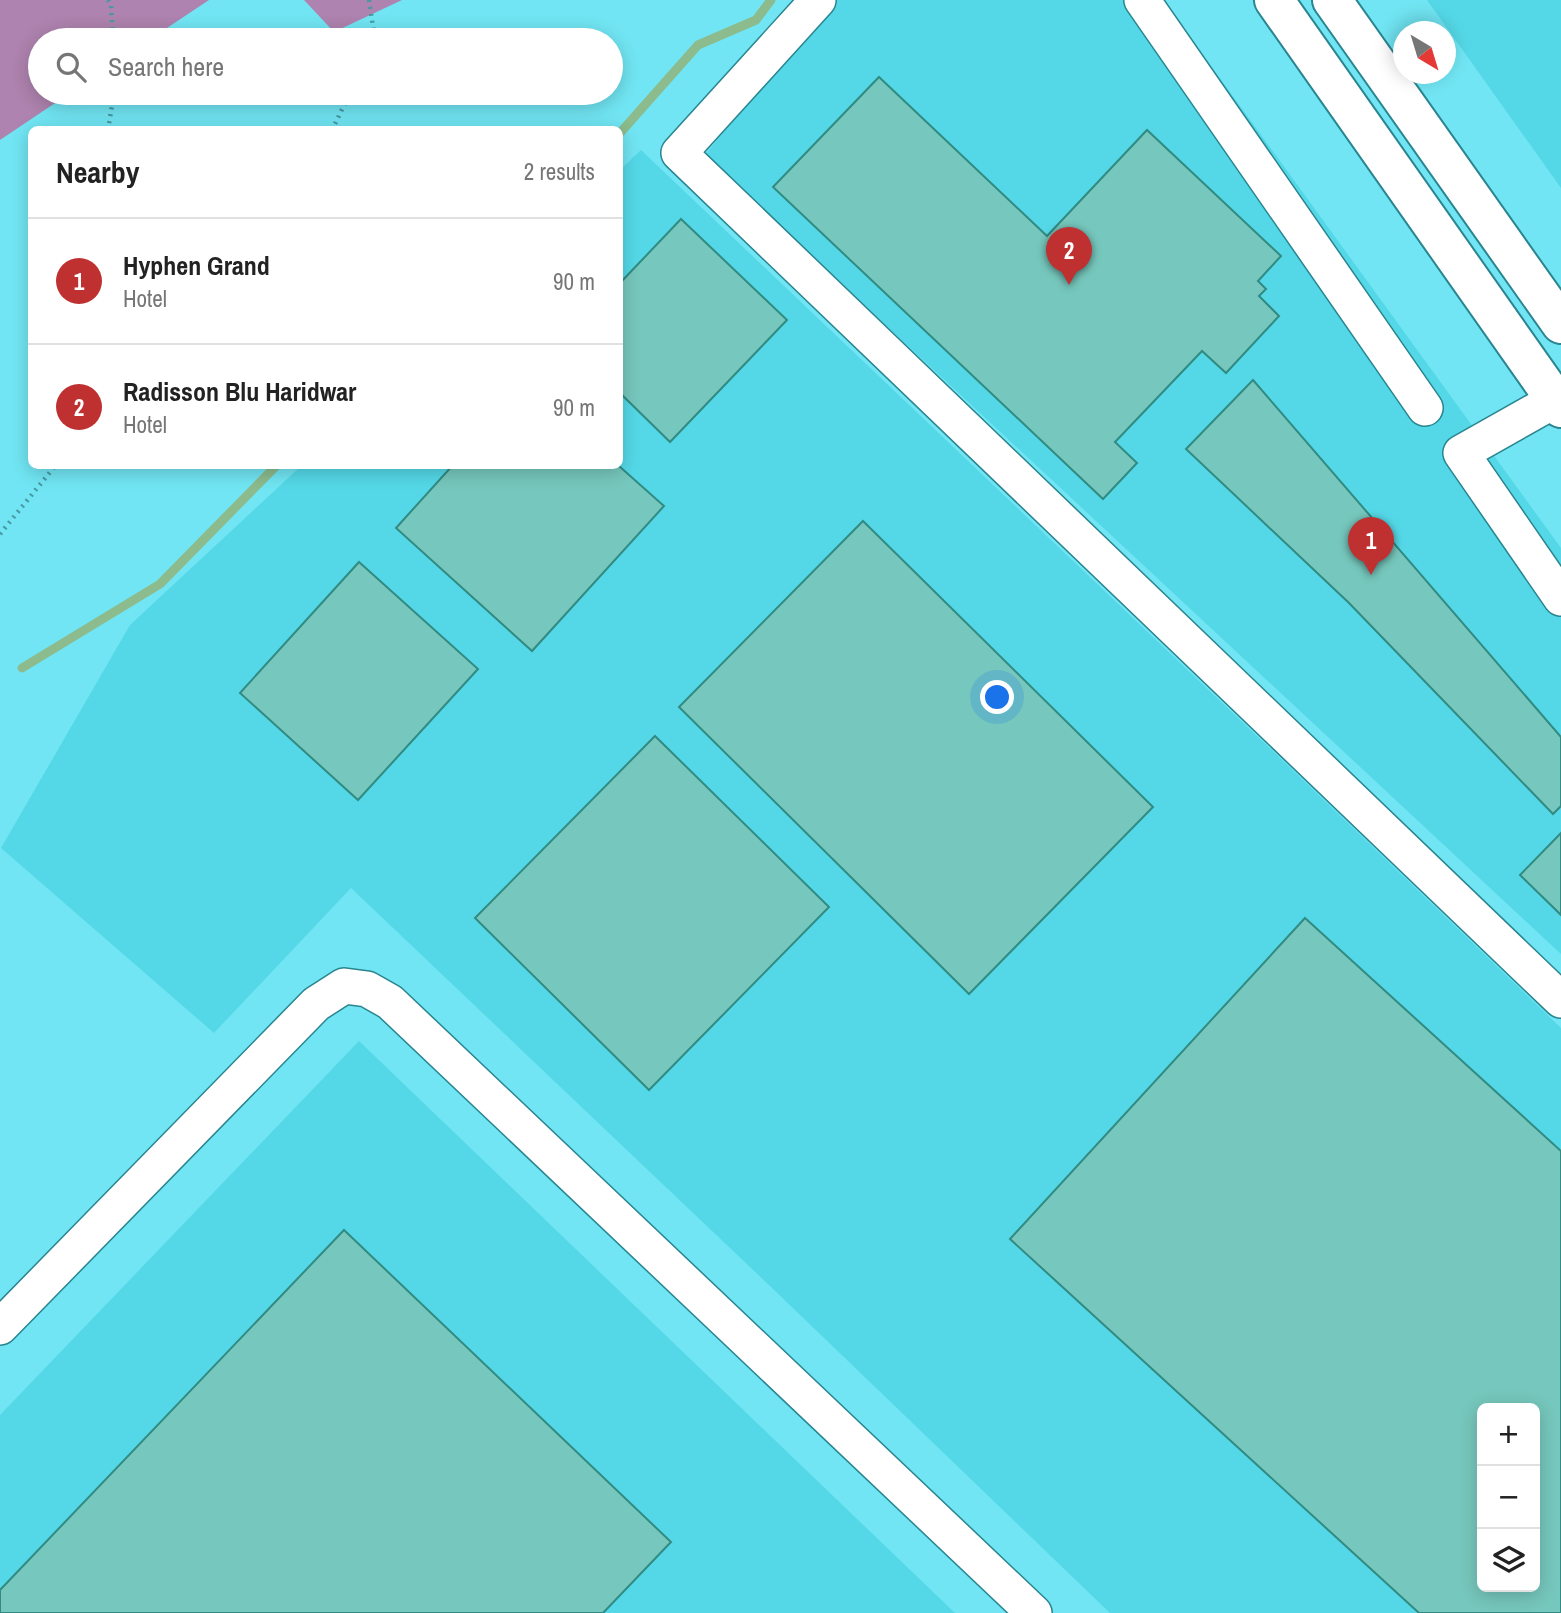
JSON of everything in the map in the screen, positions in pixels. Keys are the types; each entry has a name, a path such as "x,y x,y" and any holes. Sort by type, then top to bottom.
{"main road":[{"path":"1274,0 1558,404"},
{"path":"1332,0 1561,324"}],"street":[{"path":"818,0 679,153 1561,1000"},
{"path":"1142,0 1425,408"},
{"path":"1558,404 1461,453 1561,598"},
{"path":"0,1327 316,1004 344,986 367,989 390,1002 1034,1613"}],"path":[{"path":"108,0 111,5 112,28"},
{"path":"369,0 373,28"},
{"path":"109,126 112,105"},
{"path":"334,126 344,105"},
{"path":"0,534 53,469"}],"shaded area":[{"path":"0,0 209,0 167,28 28,28 28,105 52,105 0,140"},
{"path":"304,0 402,0 342,28 330,28"},
{"path":"831,0 1163,0 1561,548 1561,954 704,156"},
{"path":"1427,0 1561,0 1561,188 1456,41 1456,21 1442,21"},
{"path":"641,150 1561,1028 1561,1613 1110,1613 351,888 214,1033 1,848 130,625 298,469 623,469 623,167"},
{"path":"359,1041 955,1613 0,1613 0,1415"}],"building":[{"path":"879,77 1047,236 1147,130 1281,256 1258,281 1266,289 1259,296 1279,316 1226,373 1202,351 1115,442 1137,463 1103,499 773,187"},
{"path":"681,219 787,320 670,442 623,396 623,280"},
{"path":"1253,380 1561,737 1561,806 1553,814 1349,603 1186,449"},
{"path":"449,469 622,469 664,506 532,651 396,528"},
{"path":"863,521 1153,807 969,994 679,707"},
{"path":"359,562 478,669 358,800 240,693"},
{"path":"655,736 829,907 649,1090 475,918"},
{"path":"1561,833 1561,915 1520,875"},
{"path":"1305,918 1561,1151 1561,1613 1419,1613 1010,1239"},
{"path":"344,1230 671,1542 603,1613 0,1613 0,1590"}],"waterway":[{"path":"623,130 698,45 756,20 771,0"},
{"path":"22,668 160,584 273,469"}],"place":[{"name":"Radisson Blu Haridwar","path":"1069,285"},
{"name":"Hyphen Grand","path":"1371,575"}]}
